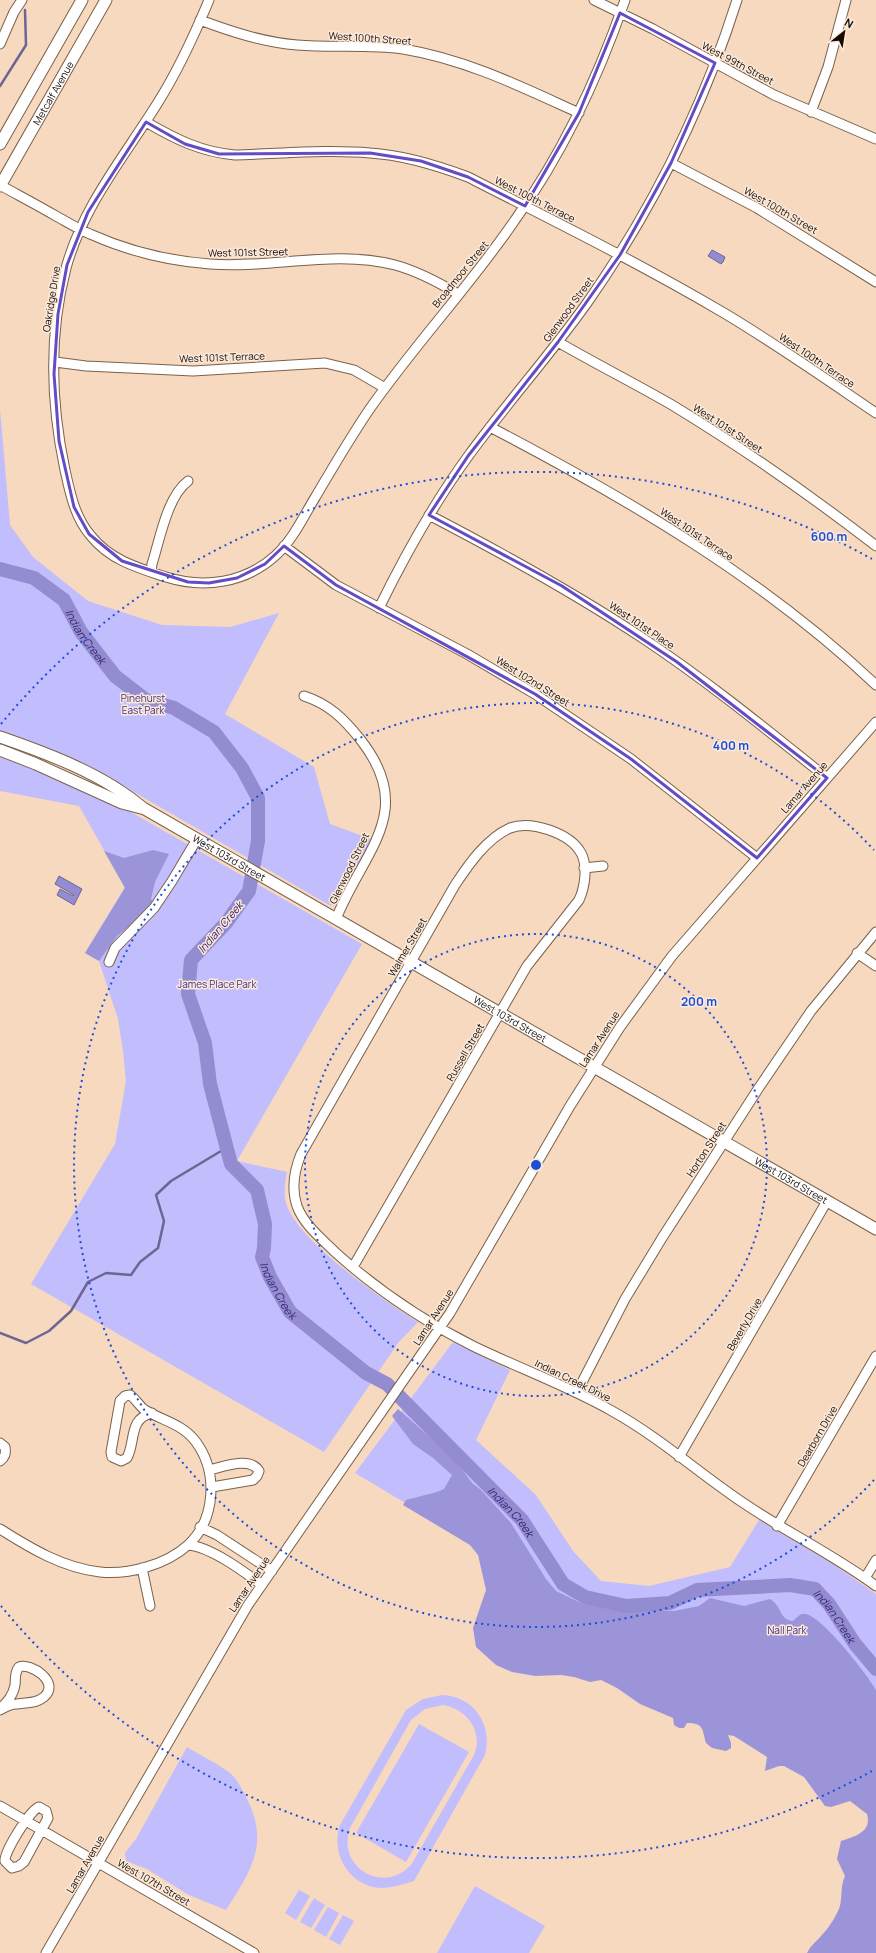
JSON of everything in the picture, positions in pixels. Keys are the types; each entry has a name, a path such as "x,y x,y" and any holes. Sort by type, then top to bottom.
{"main road":[{"name":"Metcalf Avenue","path":"0,144 82,0"},
{"name":"Metcalf Avenue","path":"0,185 106,0"},
{"name":"West 103rd Street","path":"0,737 85,771 127,794 143,808 876,1229"},
{"name":"West 103rd Street","path":"0,750 36,764 122,803 143,808"}],"street":[{"path":"0,44 14,12 22,0"},
{"name":"Oakridge Drive","path":"209,0 170,82 146,122 93,202 80,229 67,264 58,314 55,362 56,412 67,481 79,520 88,534 107,552 122,561 150,572 188,582 225,581 252,572 275,556 284,546"},
{"name":"West 99th Street","path":"594,0 760,88 811,112 876,138"},
{"name":"Broadmoor Street","path":"284,546 341,454 385,388 506,234 525,206 551,164 579,113 608,48 624,0"},
{"name":"Glenwood Street","path":"378,608 398,569 429,515 468,456 558,342 620,255 671,163 715,63 737,0"},
{"path":"811,112 828,67 846,0"},
{"name":"West 100th Street","path":"200,20 249,37 277,43 310,46 385,48 428,54 478,69 579,113"},
{"name":"West 100th Terrace","path":"146,122 185,144 219,154 370,153 421,161 468,177 620,255 686,291 760,335 876,413"},
{"name":"West 100th Street","path":"671,163 764,212 876,282"},
{"name":"West 101st Street","path":"0,185 80,229 114,244 146,254 210,264 255,264 335,260 373,261 394,265 415,272 458,294"},
{"name":"West 101st Street","path":"558,342 630,381 705,426 792,484 876,546"},
{"name":"West 101st Terrace","path":"55,362 86,366 193,371 325,363 354,370 385,388"},
{"name":"West 101st Terrace","path":"490,427 596,484 699,548 796,618 876,685"},
{"path":"150,572 172,501 181,486 188,481"},
{"name":"West 101st Place","path":"429,515 562,586 642,637 720,693 827,778"},
{"name":"West 102nd Street","path":"284,546 336,585 467,654 535,694 631,759 757,858"},
{"name":"Glenwood Street","path":"304,696 330,708 354,732 367,748 381,772 386,792 384,816 377,836 365,864 343,903 336,919"},
{"name":"Lamar Avenue","path":"46,1953 219,1653 262,1585 440,1328 594,1067 640,998 672,956 876,722"},
{"name":"Walmer Street","path":"295,1173 301,1154 411,962 464,873 495,837 510,828 528,825 542,827 553,831 572,844 581,853 584,868"},
{"path":"109,962 115,948 154,908 172,882 197,839"},
{"path":"584,868 603,866"},
{"name":"Russell Street","path":"353,1267 527,966 544,943 576,906 584,888 584,868"},
{"name":"Horton Street","path":"577,1392 626,1299 662,1238 786,1046 820,999 876,932"},
{"path":"858,953 876,966"},
{"name":"Indian Creek Drive","path":"295,1173 295,1199 301,1214 313,1230 353,1267 393,1298 440,1328 475,1347 577,1392 614,1412 679,1457 716,1485 778,1526 824,1552 876,1586"},
{"name":"Beverly Drive","path":"679,1457 827,1201"},
{"name":"Dearborn Drive","path":"778,1526 876,1356"},
{"path":"0,1529 33,1549 71,1566 105,1572 142,1568 167,1559 188,1545 200,1527 210,1502 212,1487 209,1470 200,1449 189,1435 173,1423 152,1413 139,1404 130,1395 122,1398 120,1401 111,1452 114,1459 121,1461 127,1458 134,1426 146,1414 152,1413"},
{"path":"0,1443 5,1448 6,1452 5,1457 0,1460"},
{"path":"209,1470 247,1463 256,1466 259,1471 253,1480 212,1487"},
{"path":"200,1527 217,1535 272,1571"},
{"path":"188,1545 195,1546 212,1554 242,1571 262,1585"},
{"path":"865,1578 876,1560"},
{"path":"142,1568 150,1606"},
{"path":"28,1666 48,1680 50,1685 48,1692 36,1702 17,1704 0,1710 12,1695 16,1683 15,1672 19,1667 28,1666"},
{"name":"West 107th Street","path":"0,1806 254,1953"},
{"path":"35,1808 43,1808 48,1815 42,1830 24,1862 19,1866 12,1868 6,1864 5,1857 26,1821 35,1808"}],"highlighted area":[{"path":"620,13 715,63 671,163 620,255 558,342 468,456 429,515 562,586 677,662 827,778 757,858 631,759 535,694 336,585 284,546 265,564 237,578 209,583 188,582 122,561 89,534 74,507 59,441 54,374 58,314 67,265 88,212 146,122 185,144 219,154 370,153 421,161 468,177 525,206 579,113"}],"green space":[{"name":"Pinehurst East Park","path":"0,409 10,525 33,557 88,601 162,625 230,627 279,613 225,714 314,767 330,824 371,839 363,858 337,903 334,905 329,905 115,781 82,764 0,731"},
{"name":"James Place Park","path":"0,754 124,808 362,944 237,1161 287,1172 285,1193 287,1206 295,1220 308,1236 325,1253 365,1286 418,1322 398,1343 324,1452 31,1284 115,1144 126,1081 118,1019 99,961 85,953 125,887 79,806 0,791"},
{"path":"153,850 169,854 155,882 151,899 153,902 145,913 117,936 99,961 85,953 125,888 104,851 124,858"},
{"name":"Nall Park","path":"453,1342 510,1370 476,1440 536,1495 573,1551 601,1581 649,1586 730,1567 759,1520 833,1564 876,1594 876,1776 638,1684 481,1548 355,1473"},
{"path":"398,1409 448,1453 472,1483 481,1490 511,1523 546,1579 556,1591 581,1603 615,1610 674,1611 699,1606 710,1598 744,1606 770,1599 774,1602 785,1618 793,1621 803,1614 812,1617 822,1624 844,1647 876,1690 876,1953 807,1953 828,1928 839,1909 842,1885 845,1876 837,1859 841,1841 857,1835 865,1829 868,1820 867,1814 850,1801 831,1807 825,1806 804,1777 784,1766 779,1766 765,1771 767,1757 734,1736 728,1735 731,1748 726,1751 712,1748 706,1743 703,1731 697,1724 687,1723 684,1728 679,1728 674,1725 673,1718 640,1704 617,1688 601,1680 590,1682 561,1675 535,1676 512,1672 496,1665 476,1647 473,1628 486,1590 478,1555 470,1545 403,1505 406,1500 444,1489 452,1475 433,1458 413,1444 392,1416"},
{"path":"442,1695 463,1701 472,1707 483,1723 486,1733 487,1744 485,1755 414,1881 398,1886 381,1888 370,1886 360,1882 352,1875 345,1867 340,1857 338,1836 340,1825 406,1710 423,1699","holes":["443,1705 452,1707 466,1717 475,1730 477,1746 474,1755 411,1865 400,1874 388,1877 376,1877 365,1872 356,1865 350,1854 347,1842 350,1828 411,1720 425,1709"]},
{"path":"419,1724 469,1752 406,1862 356,1833"},
{"path":"187,1747 219,1765 234,1777 246,1797 255,1818 257,1846 254,1859 249,1872 226,1910 189,1895 147,1869 126,1861 125,1853 136,1839"},
{"path":"475,1886 545,1926 529,1953 437,1953"},
{"path":"299,1890 310,1896 296,1920 285,1913"},
{"path":"314,1898 325,1905 311,1928 300,1922"},
{"path":"328,1907 339,1913 326,1937 314,1930"},
{"path":"343,1915 354,1921 340,1945 329,1939"}],"shaded area":[{"path":"712,250 725,257 721,264 708,256"},
{"path":"59,876 82,889 74,905 57,895 60,889 73,896 74,895 55,884"}],"waterway":[{"path":"0,86 26,45 25,10"},
{"name":"Indian Creek","path":"0,569 34,578 64,600 81,632 115,676 146,700 174,708 214,732 242,768 258,798 258,841 249,891 226,923 191,960 188,994 205,1043 210,1084 231,1164 257,1190 265,1224 262,1257 270,1277 290,1312 366,1373 387,1384 522,1520 563,1584 585,1597 626,1606 670,1603 697,1590 790,1585 815,1589 829,1604 855,1644 876,1669"},
{"path":"0,1333 26,1343 49,1331 71,1311 88,1282 106,1273 131,1275 140,1262 158,1248 164,1221 156,1195 171,1181 226,1148"}]}
